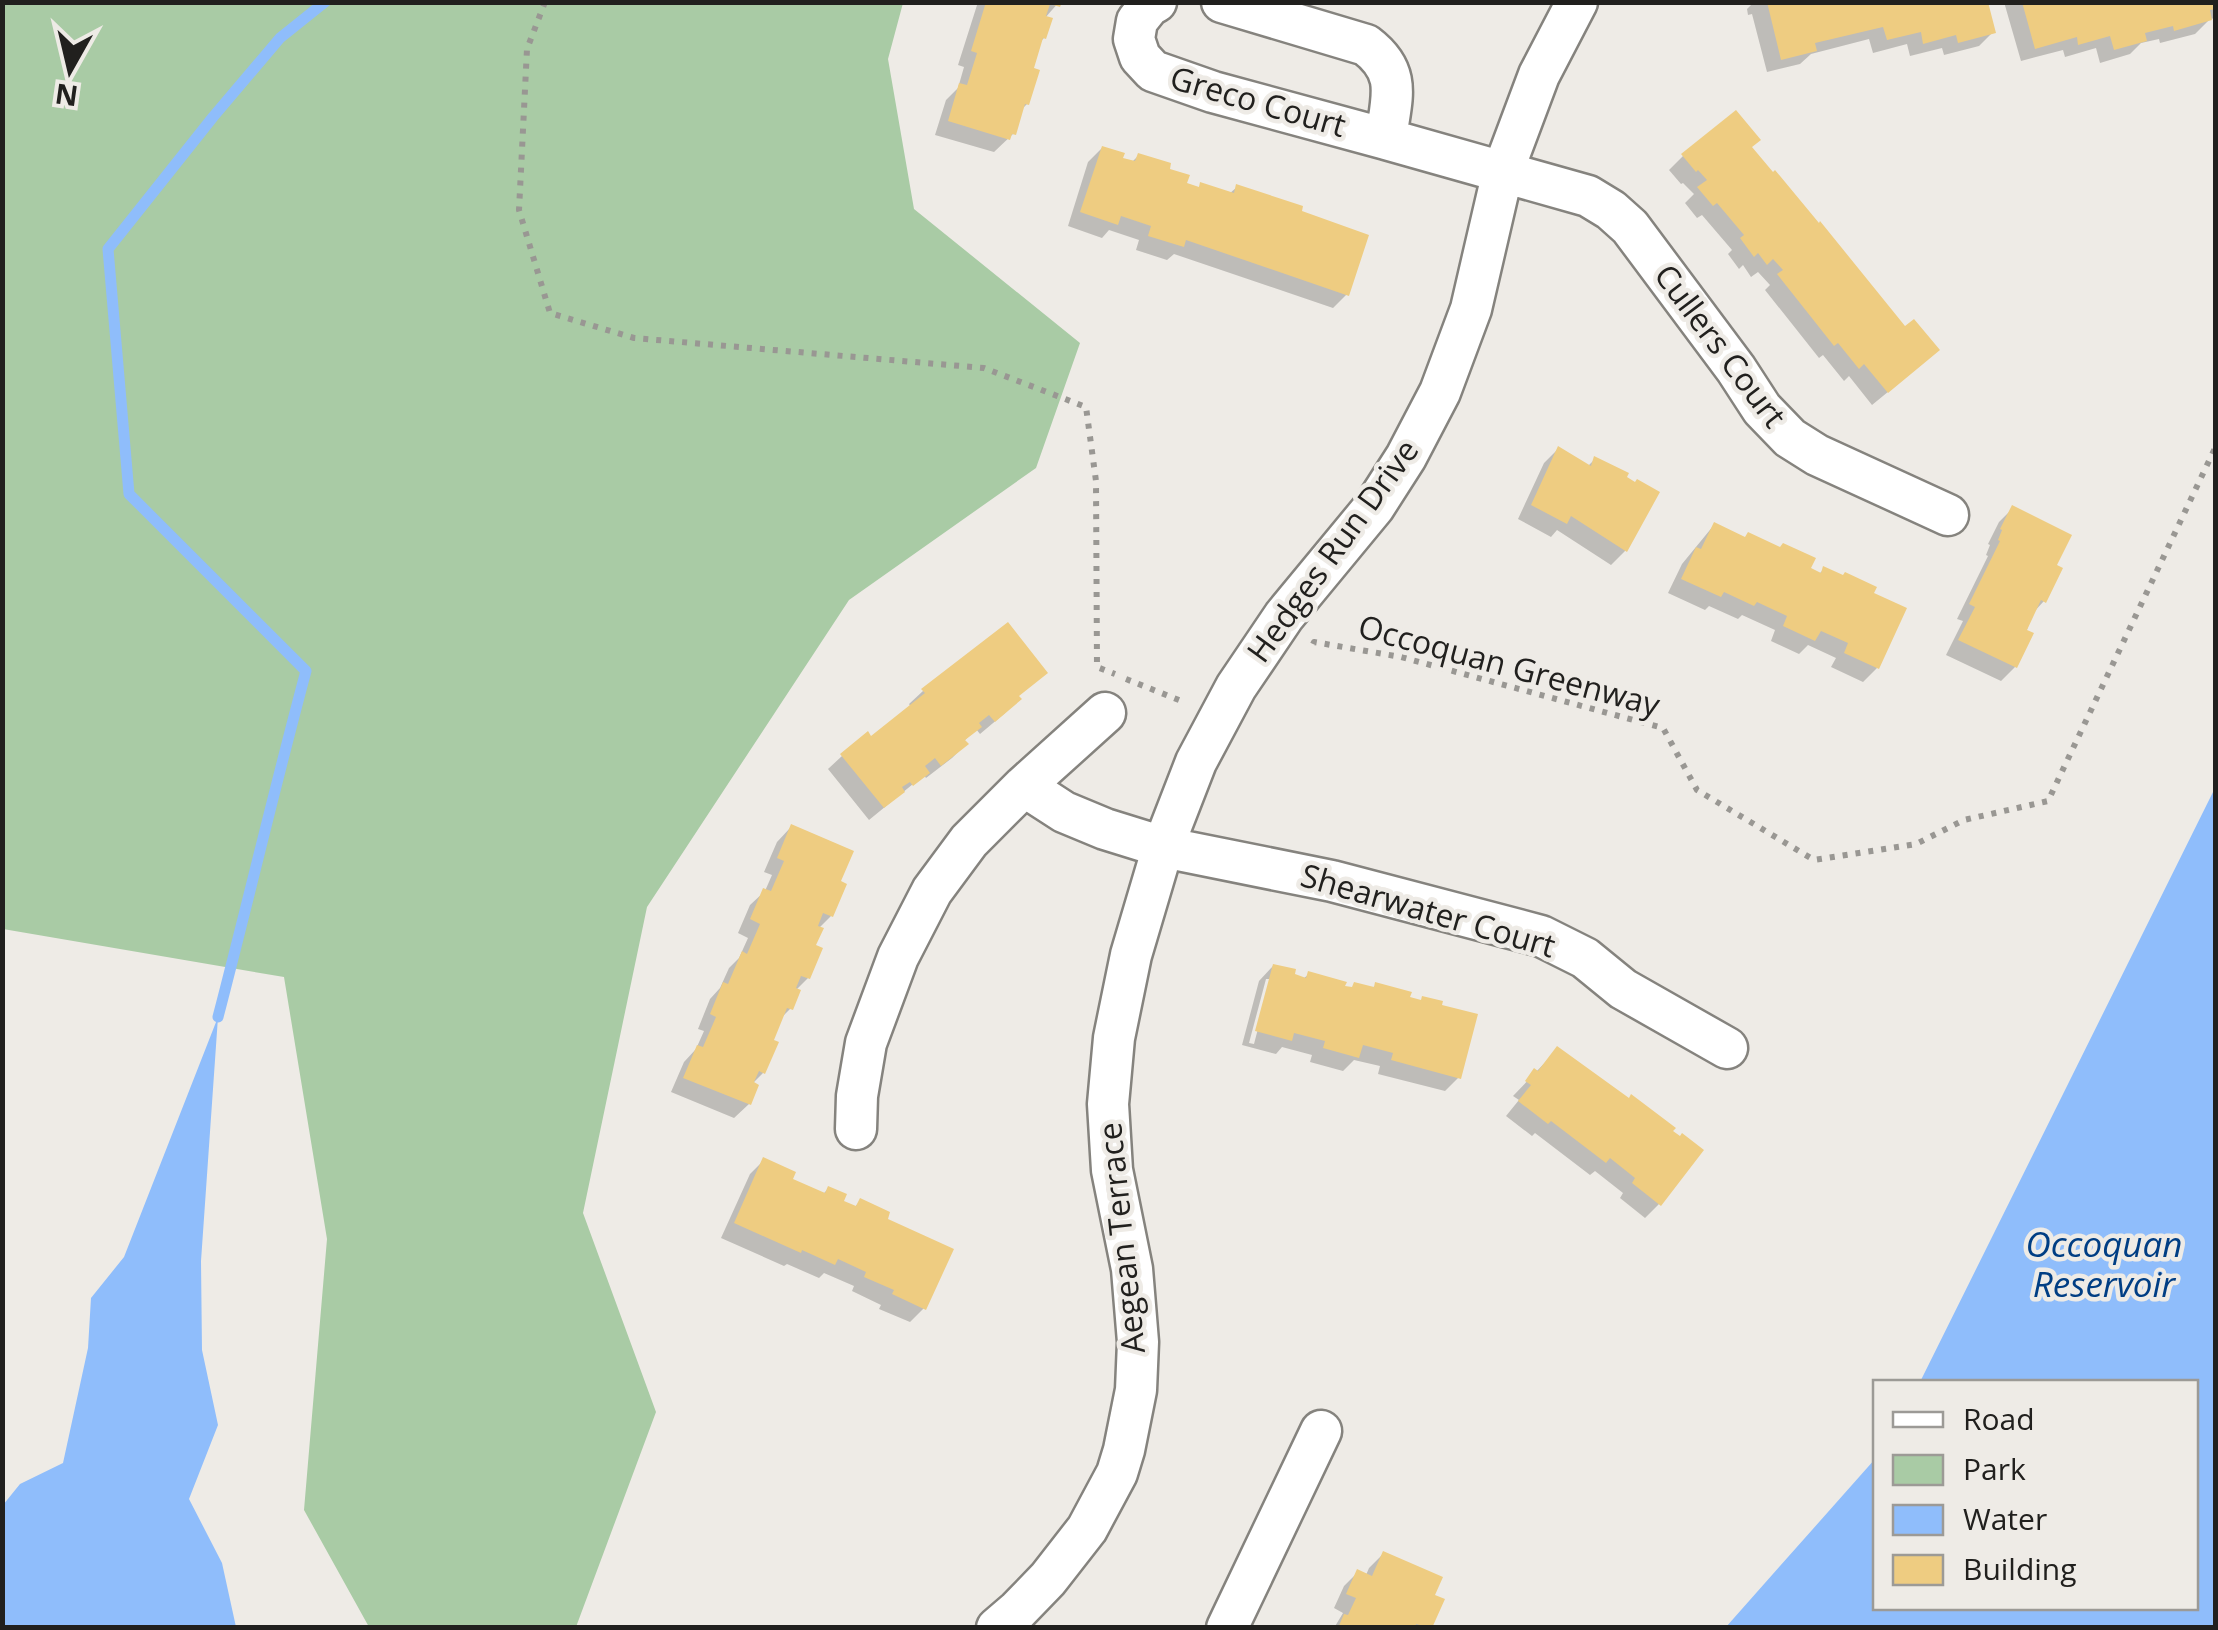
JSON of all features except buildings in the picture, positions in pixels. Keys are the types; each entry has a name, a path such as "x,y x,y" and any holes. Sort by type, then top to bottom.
{"street":[{"name":"Greco Court","path":"1156,2 1138,21 1134,39 1140,57 1153,71 1213,92 1503,171"},
{"name":"Greco Court","path":"1222,2 1366,45 1382,57 1391,75 1392,90 1386,138"},
{"name":"Hedges Run Drive","path":"1108,1104 1114,1038 1131,955 1163,848 1196,762 1236,687 1284,616 1374,506 1432,408 1471,309 1503,171 1539,76 1577,2"},
{"name":"Cullers Court","path":"1503,171 1588,196 1611,210 1642,243 1762,410 1790,438 1818,456 1948,515"},
{"path":"856,1129 866,1042 898,958 932,891 968,841 1104,712"},
{"name":"Shearwater Court","path":"1024,786 1064,812 1163,848 1332,880 1541,936 1585,958 1623,988 1727,1048"},
{"name":"Aegean Terrace","path":"1016,1622 1086,1528 1118,1473 1136,1390 1138,1342 1132,1269 1112,1170 1108,1104"},
{"path":"1227,1628 1321,1430"}],"path":[{"path":"544,2 527,49 519,210 550,313 634,338 984,368 1086,407 1096,481 1097,667 1220,719"},
{"name":"Occoquan Greenway","path":"1304,658 1314,642 1401,657 1663,728 1697,790 1814,860 1916,844 1964,820 2048,800 2216,446"}],"green space":[{"path":"2,3 903,3 888,59 914,209 1080,343 1036,468 849,600 647,907 583,1213 656,1412 576,1627 369,1627 304,1510 327,1239 284,977 3,929"}],"water":[{"name":"Occoquan Reservoir","path":"2215,788 2215,1627 1726,1627 1873,1461 1873,1610 2198,1610 2198,1380 1921,1380"},
{"path":"218,1017 201,1261 202,1350 218,1425 189,1499 222,1563 236,1627 3,1627 3,1505 20,1484 63,1463 88,1348 91,1298 124,1257"}],"waterway":[{"path":"218,1017 306,671 129,494 108,249 280,38 325,2"}]}
